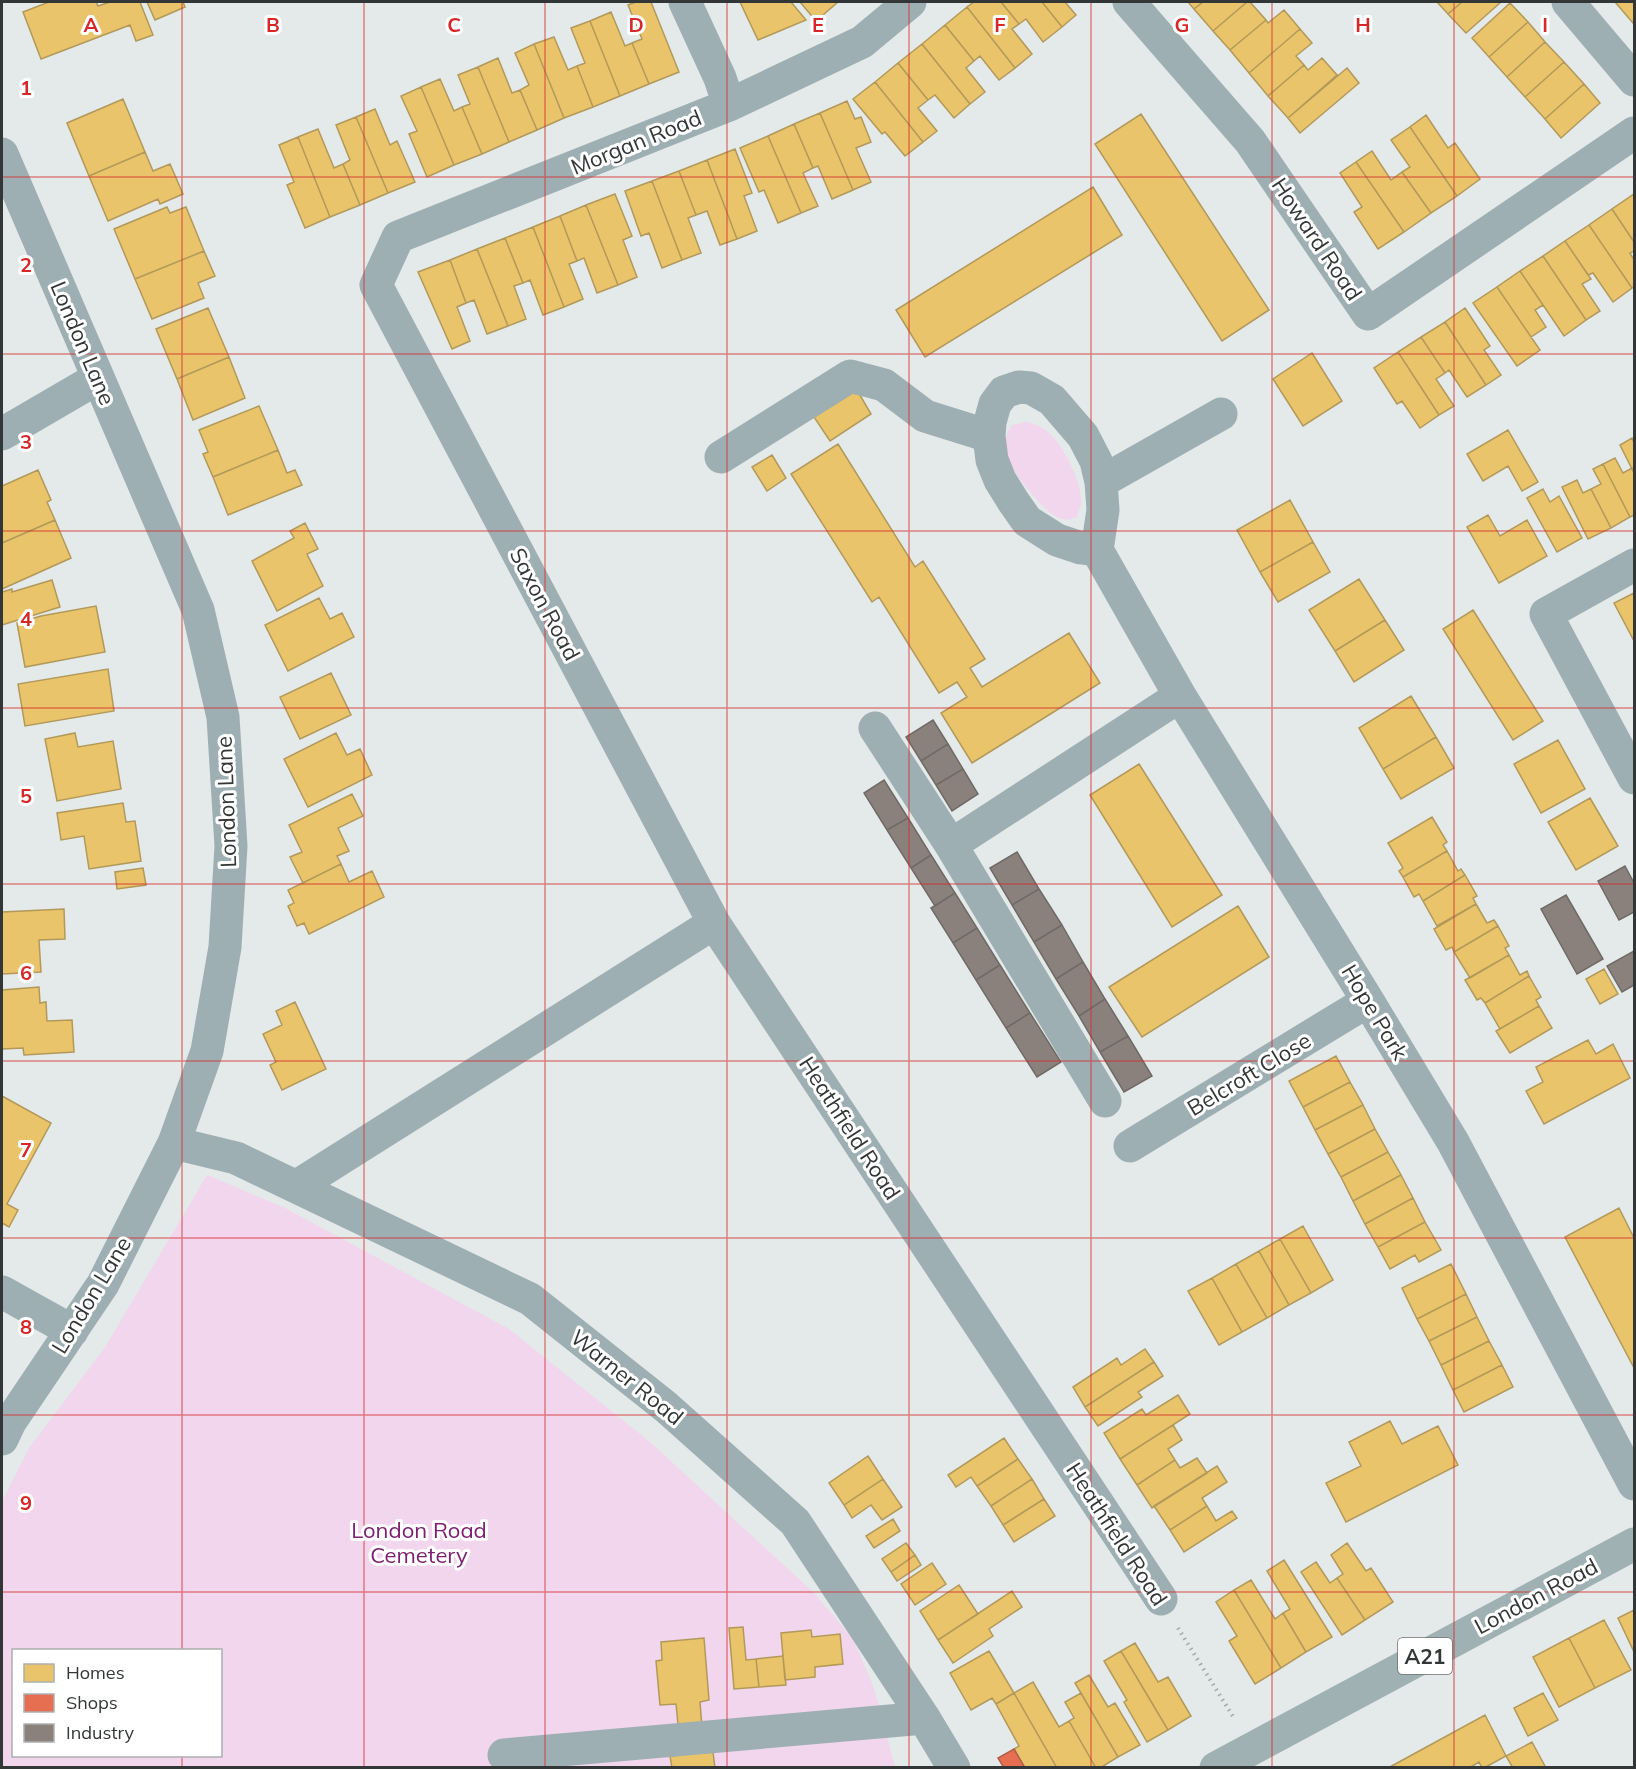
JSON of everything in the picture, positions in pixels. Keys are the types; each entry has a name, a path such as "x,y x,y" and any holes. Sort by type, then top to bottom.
{"main road":[{"name":"London Road","path":"1216,1767 1635,1544"}],"street":[{"path":"685,2 720,78 729,105"},
{"name":"Morgan Road","path":"376,285 398,237 729,105 862,42 910,2"},
{"name":"Howard Road","path":"1129,2 1250,141 1368,314 1635,133"},
{"path":"1568,2 1635,80"},
{"name":"London Lane","path":"2,154 198,610 223,717 231,846 225,947 207,1051 174,1143 103,1284 10,1422 2,1439"},
{"name":"Saxon Road","path":"376,285 714,923"},
{"path":"721,457 850,376 884,385 925,416 989,436"},
{"path":"2,434 98,378"},
{"path":"1019,387 1031,388 1052,400 1076,427 1096,461 1101,482 1103,510 1097,550 1081,548 1057,540 1027,521 1000,480 992,460 989,436 995,404 1004,392 1019,387"},
{"path":"1101,482 1221,414"},
{"name":"Hope Park","path":"1097,550 1180,696 1453,1142 1635,1484"},
{"path":"1635,565 1546,614 1635,778"},
{"path":"951,845 1180,696"},
{"path":"875,728 951,845 1105,1101"},
{"path":"297,1186 714,923"},
{"name":"Heathfield Road","path":"714,923 1161,1599"},
{"name":"Belcroft Close","path":"1130,1146 1368,1001"},
{"name":"Warner Road","path":"174,1143 236,1158 530,1299 666,1407 795,1522 954,1767"},
{"path":"2,1292 72,1331"},
{"path":"504,1755 924,1718"}],"path":[{"name":"Heathfield Road","path":"1161,1599 1252,1749"}],"green space":[{"path":"1026,422 1037,425 1048,432 1066,455 1081,495 1077,517 1066,520 1049,512 1015,472 1006,448 1006,436 1012,425"},
{"name":"London Road Cemetery","path":"207,1175 285,1208 509,1329 650,1442 814,1593 853,1639 874,1688 895,1767 2,1767 2,1501 29,1448 104,1349"}],"building: Homes":[{"path":"49,2 96,2 98,6 110,2 140,2 153,35 136,41 130,25 41,59 23,12"},
{"path":"147,2 183,2 185,7 155,20"},
{"path":"636,2 651,2 679,72 649,84 632,43 642,39 628,5"},
{"path":"740,2 791,2 806,20 758,40"},
{"path":"800,2 838,2 816,21"},
{"path":"974,2 1001,2 1019,24 1012,29 1032,54 1015,68 967,7"},
{"path":"1001,2 1042,2 1062,27 1043,42 1026,19 1019,24"},
{"path":"1042,2 1065,2 1076,15 1062,27"},
{"path":"1188,2 1203,2 1194,9"},
{"path":"1203,2 1247,2 1213,31 1194,9"},
{"path":"1247,2 1250,2 1266,20 1230,50 1213,31"},
{"path":"1437,2 1462,2 1448,14"},
{"path":"1462,2 1501,2 1466,33 1448,14"},
{"path":"1615,2 1634,2 1634,23 1633,23"},
{"path":"1510,3 1528,22 1489,57 1472,38"},
{"path":"967,7 1015,68 999,80 980,56 974,61 945,25"},
{"path":"1284,10 1300,29 1249,73 1230,50 1266,20 1268,23"},
{"path":"611,12 625,46 632,43 649,84 620,96 590,21"},
{"path":"590,21 620,96 593,107 577,66 585,63 571,28"},
{"path":"1528,22 1545,42 1507,77 1489,57"},
{"path":"945,25 974,61 966,68 985,92 970,104 922,44"},
{"path":"1300,29 1312,43 1296,56 1304,65 1268,96 1249,73"},
{"path":"554,37 568,70 577,66 593,107 564,118 534,44"},
{"path":"1545,42 1564,62 1525,97 1507,77"},
{"path":"534,44 564,118 537,130 520,90 529,85 515,53"},
{"path":"922,44 970,104 954,118 935,95 928,100 898,63"},
{"path":"498,58 512,93 520,90 537,130 509,142 478,67"},
{"path":"1322,58 1337,75 1288,118 1268,96 1304,65 1308,70"},
{"path":"1564,62 1584,84 1545,119 1525,97"},
{"path":"898,63 928,100 918,108 937,131 923,142 875,82"},
{"path":"478,67 509,142 482,154 462,107 470,104 458,75"},
{"path":"1347,68 1359,83 1300,133 1288,118"},
{"path":"440,79 454,111 462,107 482,154 454,165 421,87"},
{"path":"875,82 923,142 905,156 885,132 882,134 853,99"},
{"path":"1584,84 1600,103 1561,138 1545,119"},
{"path":"421,87 454,165 427,177 409,134 417,131 401,96"},
{"path":"123,99 145,152 89,176 67,123"},
{"path":"847,101 855,119 861,117 871,142 856,148 871,182 853,190 820,113"},
{"path":"375,109 390,145 397,141 415,182 388,193 356,117"},
{"path":"820,113 853,190 832,199 818,166 813,168 794,124"},
{"path":"1141,114 1269,310 1222,341 1095,144"},
{"path":"1426,115 1448,148 1455,143 1480,179 1457,196 1410,127"},
{"path":"356,117 388,193 360,205 343,164 350,160 336,125"},
{"path":"794,124 813,168 803,173 818,206 801,213 768,136"},
{"path":"1410,127 1457,196 1431,213 1402,172 1410,167 1391,140"},
{"path":"318,129 334,168 343,164 360,205 330,217 298,137"},
{"path":"768,136 801,213 778,223 764,190 759,192 740,148"},
{"path":"298,137 330,217 305,228 287,185 294,182 279,145"},
{"path":"735,149 752,193 744,196 757,231 737,239 707,160"},
{"path":"1372,151 1391,180 1402,172 1431,213 1404,232 1356,162"},
{"path":"145,152 153,171 170,164 183,194 160,204 158,199 108,221 89,176"},
{"path":"707,160 737,239 720,245 707,211 696,215 679,171"},
{"path":"1356,162 1404,232 1378,249 1354,212 1362,207 1340,173"},
{"path":"679,171 696,215 688,218 701,253 682,260 652,181"},
{"path":"652,181 682,260 662,268 649,233 641,236 625,191"},
{"path":"1093,187 1122,235 925,357 896,310"},
{"path":"615,194 632,236 623,240 637,277 618,285 586,205"},
{"path":"1634,194 1634,242 1612,209"},
{"path":"586,205 618,285 597,293 584,258 577,261 560,216"},
{"path":"167,207 170,213 186,207 204,251 135,279 114,229"},
{"path":"1612,209 1634,242 1634,251 1630,253 1634,260 1634,287 1632,288 1589,225"},
{"path":"560,216 577,261 569,264 583,299 564,307 533,227"},
{"path":"1589,225 1632,288 1613,302 1593,273 1588,275 1565,241"},
{"path":"533,227 564,307 543,315 530,280 523,283 505,238"},
{"path":"505,238 523,283 514,286 526,319 508,326 477,249"},
{"path":"1565,241 1591,279 1582,284 1600,311 1586,320 1543,256"},
{"path":"477,249 508,326 487,334 474,300 466,303 450,260"},
{"path":"204,251 215,276 198,283 204,298 152,319 135,279"},
{"path":"1543,256 1586,320 1564,336 1520,271"},
{"path":"450,260 466,303 457,307 470,341 452,349 418,272"},
{"path":"1520,271 1543,305 1535,310 1546,327 1531,337 1497,287"},
{"path":"1497,287 1540,350 1517,366 1473,303"},
{"path":"208,308 229,357 177,379 156,329"},
{"path":"1465,308 1490,346 1484,350 1501,375 1486,385 1445,322"},
{"path":"1445,322 1486,385 1467,397 1449,370 1445,373 1421,337"},
{"path":"1421,337 1445,373 1436,379 1454,406 1439,415 1398,352"},
{"path":"1398,352 1439,415 1420,428 1402,401 1397,404 1374,368"},
{"path":"1312,353 1342,401 1303,426 1273,379"},
{"path":"229,357 245,398 193,420 177,379"},
{"path":"857,390 871,414 830,441 814,417"},
{"path":"259,406 278,450 213,477 203,454 208,452 199,430"},
{"path":"1508,430 1538,482 1522,491 1508,466 1483,481 1467,454"},
{"path":"1632,438 1634,443 1634,473 1620,445"},
{"path":"838,444 915,567 923,561 985,659 970,668 982,687 1069,633 1100,683 972,763 941,713 967,697 957,682 939,693 879,597 872,602 791,474"},
{"path":"278,450 287,473 295,470 302,485 228,515 213,477"},
{"path":"772,455 786,478 767,491 752,467"},
{"path":"1615,458 1623,473 1632,468 1634,473 1634,515 1630,517 1603,464"},
{"path":"1603,464 1630,517 1611,528 1591,489 1601,484 1593,469"},
{"path":"38,470 51,500 47,502 55,520 2,543 2,486"},
{"path":"1577,480 1583,493 1591,489 1611,528 1588,539 1562,487"},
{"path":"1543,489 1550,502 1559,496 1582,538 1557,552 1527,498"},
{"path":"1290,500 1313,542 1260,572 1237,530"},
{"path":"1488,515 1500,536 1527,520 1547,556 1499,583 1467,527"},
{"path":"55,520 71,558 2,589 2,543"},
{"path":"305,523 318,549 307,554 323,586 277,611 252,561 294,538 290,531"},
{"path":"1313,542 1330,572 1278,602 1260,572"},
{"path":"1359,579 1385,620 1335,651 1309,610"},
{"path":"52,580 60,607 2,625 2,592 12,589 12,592"},
{"path":"1634,593 1634,641 1614,603"},
{"path":"319,598 330,619 342,613 354,637 288,671 265,625"},
{"path":"96,606 105,652 25,667 17,623"},
{"path":"1473,610 1543,721 1513,740 1443,629"},
{"path":"1385,620 1404,650 1354,682 1335,651"},
{"path":"108,669 114,711 25,726 18,684"},
{"path":"331,673 351,715 300,739 280,697"},
{"path":"1411,696 1436,737 1383,769 1359,728"},
{"path":"75,733 78,747 113,741 121,789 57,801 45,739"},
{"path":"336,733 347,755 360,749 372,775 308,807 284,759"},
{"path":"1436,737 1454,768 1401,799 1383,769"},
{"path":"1558,740 1585,789 1541,813 1514,764"},
{"path":"1139,764 1222,895 1172,927 1090,795"},
{"path":"352,794 363,816 338,828 349,851 337,856 341,864 303,883 290,857 302,852 289,825"},
{"path":"1590,798 1618,846 1576,870 1548,822"},
{"path":"123,803 126,822 135,821 141,861 89,869 84,836 61,840 57,813"},
{"path":"1432,817 1447,842 1443,845 1447,851 1403,877 1399,871 1403,868 1388,843"},
{"path":"1447,851 1458,871 1461,869 1465,875 1423,901 1419,894 1414,897 1403,877"},
{"path":"341,864 349,882 372,871 384,897 309,934 304,923 297,926 288,906 294,903 288,890"},
{"path":"143,868 146,885 117,889 115,872"},
{"path":"1465,875 1477,896 1473,898 1476,904 1437,926 1423,901"},
{"path":"1476,904 1487,923 1494,920 1498,926 1454,952 1452,947 1446,950 1434,929"},
{"path":"1238,906 1269,957 1142,1037 1109,987"},
{"path":"64,909 65,939 39,940 41,972 2,974 2,912"},
{"path":"1498,926 1509,946 1505,948 1509,955 1470,978 1454,952"},
{"path":"1509,955 1520,975 1527,971 1529,976 1485,1003 1481,998 1477,1000 1465,980"},
{"path":"1604,969 1618,994 1600,1004 1586,979"},
{"path":"1529,976 1541,997 1536,1000 1539,1006 1500,1029 1485,1003"},
{"path":"39,987 40,1003 46,1002 47,1021 72,1020 74,1052 24,1055 23,1048 2,1049 2,990"},
{"path":"295,1002 326,1069 282,1090 270,1065 276,1062 263,1034 282,1025 276,1011"},
{"path":"1539,1006 1552,1028 1510,1053 1496,1031"},
{"path":"1588,1040 1596,1054 1613,1044 1630,1078 1544,1124 1526,1091 1543,1082 1536,1067"},
{"path":"1336,1056 1350,1082 1303,1107 1289,1081"},
{"path":"1350,1082 1363,1105 1315,1130 1303,1107"},
{"path":"2,1096 51,1123 7,1204 18,1210 9,1227 2,1223"},
{"path":"1363,1105 1375,1129 1328,1154 1315,1130"},
{"path":"1375,1129 1388,1152 1341,1177 1328,1154"},
{"path":"1388,1152 1401,1175 1353,1201 1341,1177"},
{"path":"1401,1175 1413,1198 1365,1224 1353,1201"},
{"path":"1413,1198 1425,1222 1378,1247 1365,1224"},
{"path":"1619,1208 1634,1238 1633,1366 1565,1237"},
{"path":"1425,1222 1441,1250 1419,1262 1415,1255 1390,1269 1378,1247"},
{"path":"1303,1226 1333,1280 1311,1293 1280,1239"},
{"path":"1280,1239 1311,1293 1289,1305 1259,1251"},
{"path":"1259,1251 1289,1305 1267,1318 1236,1264"},
{"path":"1236,1264 1267,1318 1242,1332 1212,1278"},
{"path":"1451,1264 1466,1294 1417,1319 1402,1288"},
{"path":"1212,1278 1242,1332 1219,1345 1188,1291"},
{"path":"1466,1294 1477,1317 1429,1341 1417,1319"},
{"path":"1477,1317 1489,1341 1441,1365 1429,1341"},
{"path":"1489,1341 1502,1365 1453,1390 1441,1365"},
{"path":"1145,1349 1154,1362 1085,1407 1073,1387 1117,1358 1121,1365"},
{"path":"1154,1362 1163,1376 1138,1392 1142,1397 1098,1426 1085,1407"},
{"path":"1502,1365 1513,1387 1464,1412 1453,1390"},
{"path":"1178,1395 1190,1414 1120,1459 1104,1433 1142,1409 1146,1415"},
{"path":"1390,1421 1402,1444 1438,1426 1458,1465 1346,1522 1326,1483 1361,1466 1349,1442"},
{"path":"1173,1425 1182,1440 1168,1449 1175,1460 1137,1485 1120,1459"},
{"path":"1004,1438 1018,1459 977,1486 971,1477 956,1487 948,1475"},
{"path":"868,1456 883,1479 844,1505 829,1483"},
{"path":"1197,1458 1207,1473 1152,1508 1137,1485 1175,1460 1180,1468"},
{"path":"1018,1459 1032,1479 991,1506 977,1486"},
{"path":"1217,1466 1227,1482 1202,1498 1207,1506 1170,1530 1154,1506"},
{"path":"883,1479 902,1507 882,1520 871,1505 852,1518 844,1505"},
{"path":"1032,1479 1044,1499 1003,1525 991,1506"},
{"path":"1044,1499 1055,1516 1014,1542 1003,1525"},
{"path":"1207,1506 1216,1521 1232,1511 1237,1518 1184,1552 1170,1530"},
{"path":"893,1519 900,1531 874,1548 866,1536"},
{"path":"906,1543 915,1555 891,1572 882,1559"},
{"path":"1347,1543 1366,1571 1371,1568 1393,1602 1365,1620 1337,1578 1343,1574 1331,1555"},
{"path":"915,1555 921,1565 897,1581 891,1572"},
{"path":"1284,1560 1332,1637 1306,1652 1283,1613 1290,1609 1267,1571"},
{"path":"1316,1562 1330,1583 1337,1578 1365,1620 1342,1635 1301,1572"},
{"path":"932,1563 946,1584 915,1605 901,1584"},
{"path":"1251,1580 1275,1619 1283,1613 1306,1652 1281,1668 1234,1590"},
{"path":"959,1585 978,1614 938,1640 920,1611"},
{"path":"1234,1590 1281,1668 1255,1684 1229,1641 1237,1636 1216,1602"},
{"path":"1012,1591 1022,1607 989,1629 993,1636 953,1663 938,1640"},
{"path":"1634,1610 1634,1652 1618,1618"},
{"path":"1604,1620 1631,1670 1595,1688 1569,1638"},
{"path":"743,1627 746,1660 756,1659 759,1687 734,1689 729,1628"},
{"path":"811,1630 812,1637 840,1634 843,1664 815,1667 815,1677 785,1680 781,1633"},
{"path":"704,1638 709,1700 700,1702 704,1753 713,1752 715,1768 672,1768 670,1756 681,1755 676,1704 660,1705 656,1661 662,1660 661,1642"},
{"path":"1569,1638 1595,1688 1559,1707 1533,1657"},
{"path":"1135,1643 1158,1682 1168,1677 1191,1716 1168,1730 1121,1651"},
{"path":"989,1651 1014,1693 996,1704 992,1698 971,1710 950,1673"},
{"path":"1121,1651 1168,1730 1147,1742 1124,1702 1127,1700 1104,1661"},
{"path":"783,1656 786,1685 759,1687 756,1659"},
{"path":"1089,1675 1108,1707 1115,1703 1140,1745 1118,1757 1075,1683"},
{"path":"1033,1682 1059,1727 1069,1721 1096,1768 1057,1768 1014,1693"},
{"path":"1014,1693 1057,1768 1025,1768 1014,1749 1019,1746 996,1704"},
{"path":"1081,1693 1118,1757 1100,1768 1096,1768 1069,1721 1074,1718 1065,1702"},
{"path":"1543,1693 1558,1720 1528,1736 1514,1708"},
{"path":"1485,1715 1506,1756 1484,1768 1479,1762 1469,1768 1388,1768"},
{"path":"1532,1742 1546,1768 1513,1768 1506,1756"}],"building: Shops":[{"path":"1014,1749 1025,1768 1004,1768 998,1758"}],"building: Industry":[{"path":"933,720 948,744 921,761 906,737"},
{"path":"948,744 963,769 936,785 921,761"},
{"path":"963,769 978,794 952,811 936,785"},
{"path":"884,780 908,818 887,830 864,793"},
{"path":"908,818 931,855 911,868 887,830"},
{"path":"1017,852 1039,889 1012,905 990,868"},
{"path":"931,855 955,893 935,906 911,868"},
{"path":"1625,866 1634,883 1634,912 1619,920 1598,881"},
{"path":"1039,889 1062,925 1034,942 1012,905"},
{"path":"955,893 977,928 953,943 931,908"},
{"path":"1566,895 1603,959 1577,974 1541,909"},
{"path":"1062,925 1083,962 1056,979 1034,942"},
{"path":"977,928 1000,965 976,980 953,943"},
{"path":"1634,951 1634,985 1622,992 1607,966"},
{"path":"1083,962 1105,999 1079,1016 1056,979"},
{"path":"1000,965 1030,1013 1006,1028 976,980"},
{"path":"1105,999 1128,1036 1100,1052 1079,1016"},
{"path":"1030,1013 1061,1062 1037,1077 1006,1028"},
{"path":"1128,1036 1152,1076 1124,1092 1100,1052"}]}
